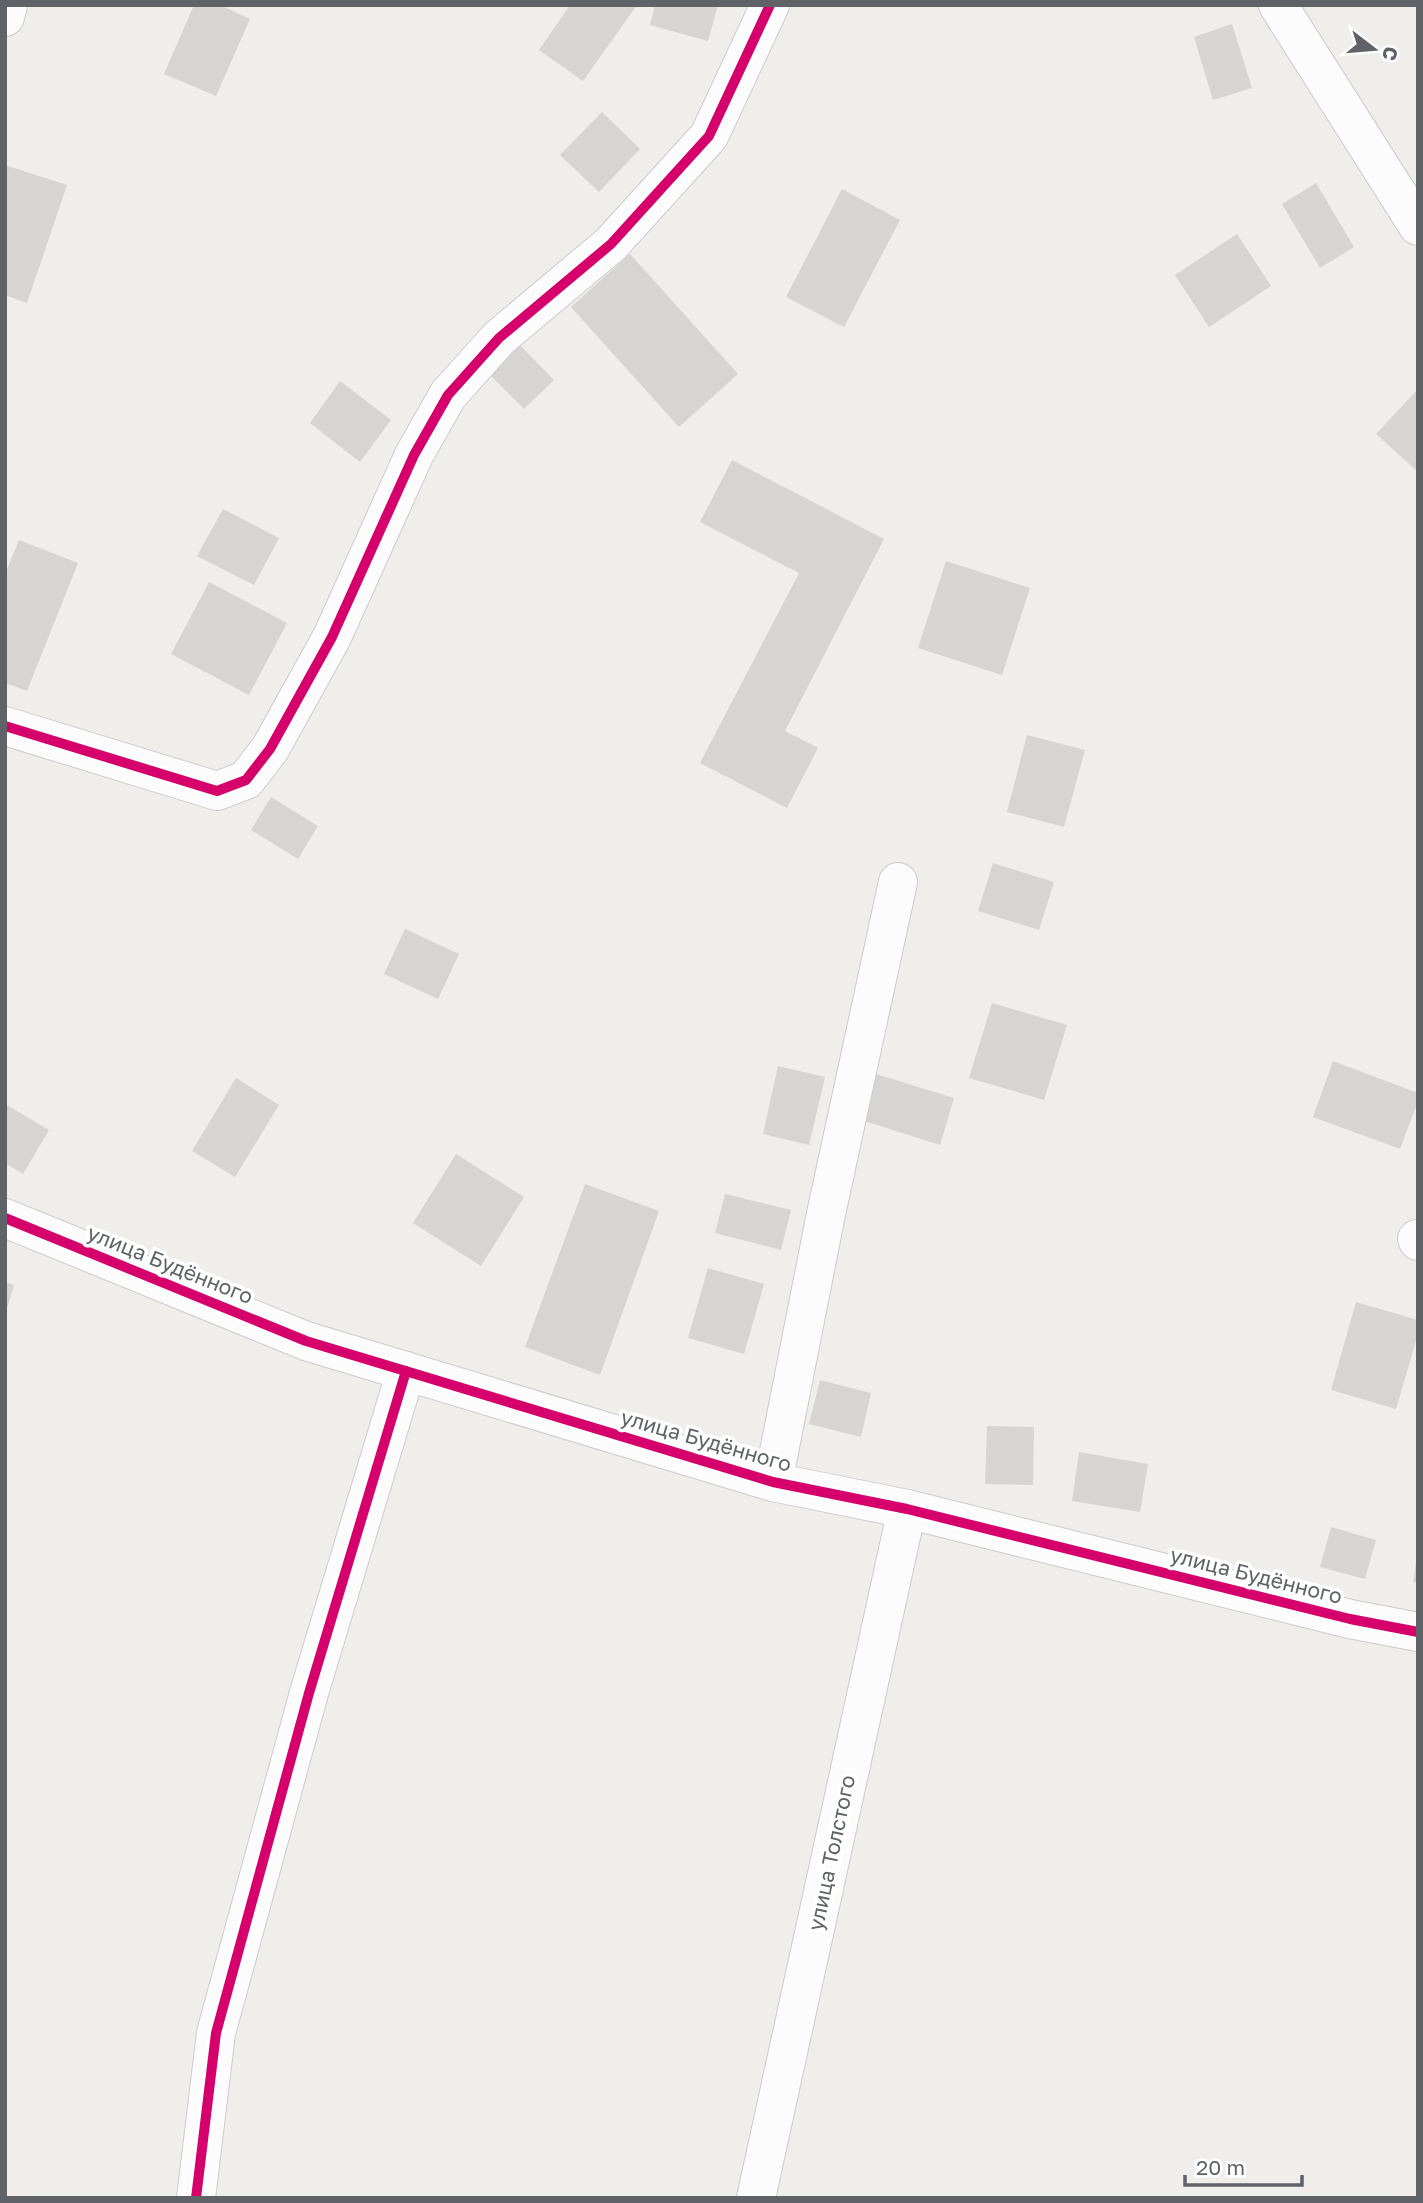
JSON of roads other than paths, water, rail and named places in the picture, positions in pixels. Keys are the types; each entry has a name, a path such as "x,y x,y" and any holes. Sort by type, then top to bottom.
{"street":[{"path":"5,17 8,5"},
{"path":"5,726 217,791 246,780 270,749 332,637 414,455 448,396 499,338 611,244 709,136 770,5"},
{"path":"1278,5 1418,226"},
{"path":"773,1482 825,1214 898,882"},
{"name":"улица Будённого","path":"5,1218 306,1341 773,1482 907,1509 1350,1619 1418,1632"},
{"path":"196,2198 216,2033 309,1693 406,1371"},
{"name":"улица Толстого","path":"757,2198 907,1509"}]}
